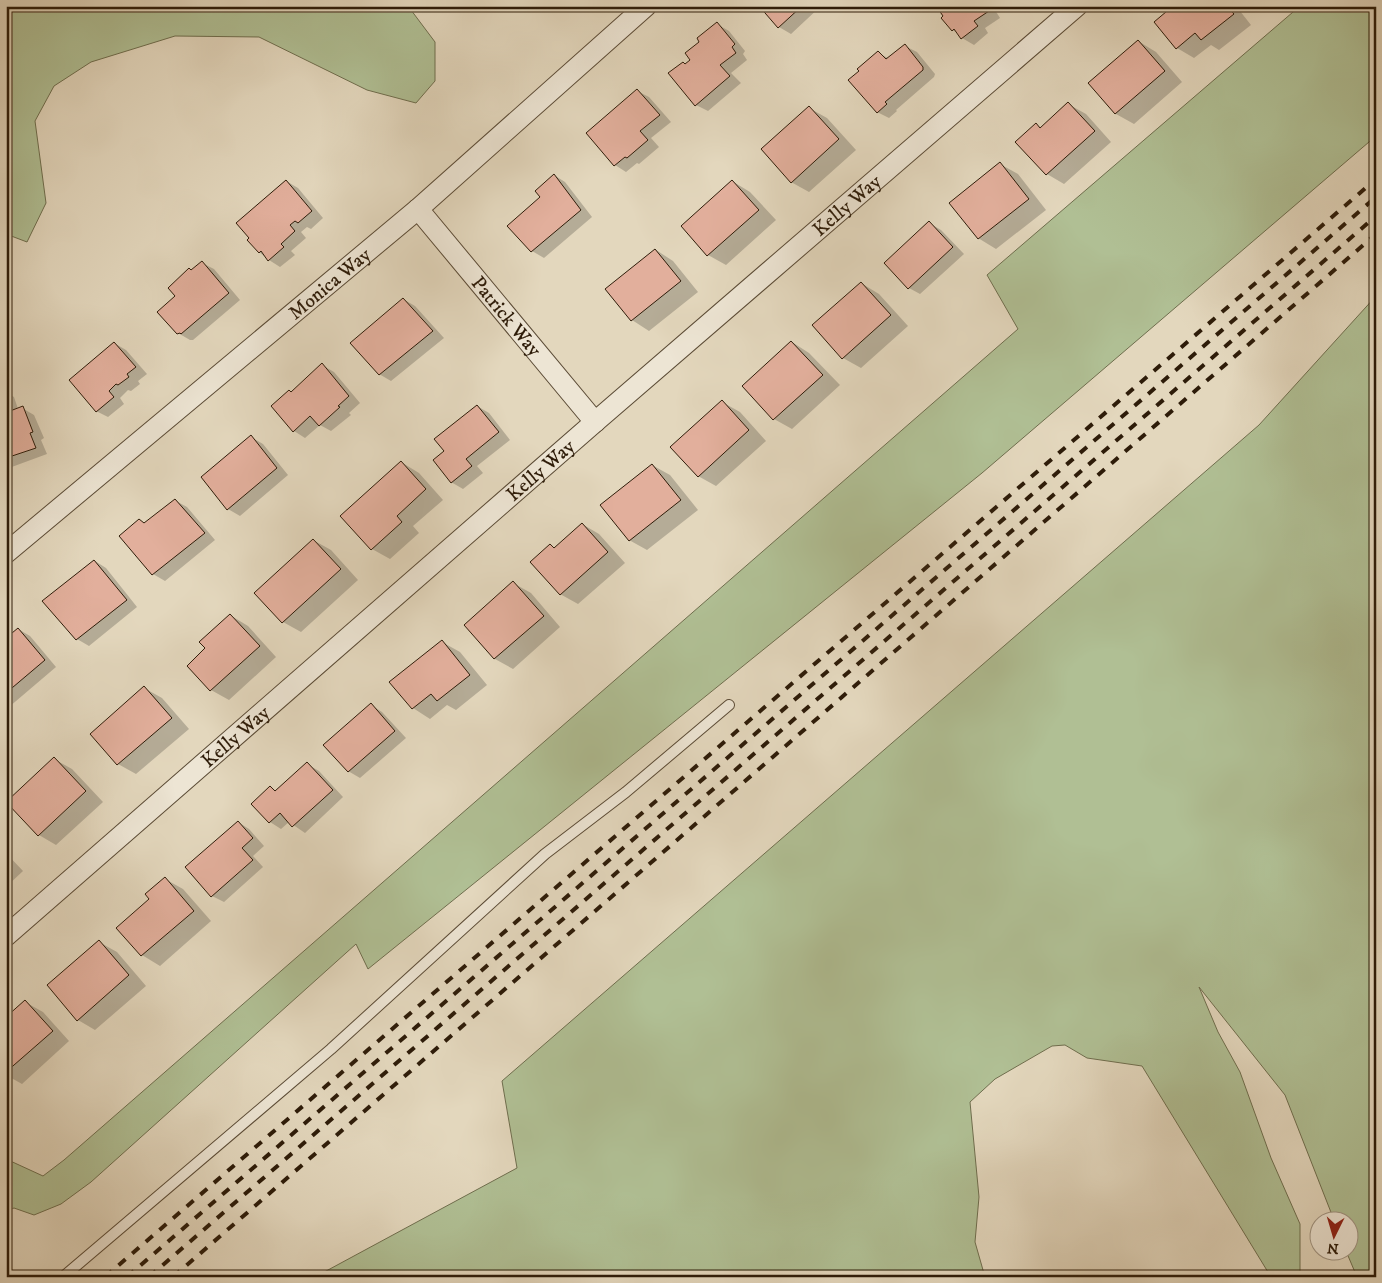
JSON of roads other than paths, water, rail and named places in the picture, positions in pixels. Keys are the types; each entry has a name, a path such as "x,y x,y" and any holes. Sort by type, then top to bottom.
{"street":[{"name":"Monica Way","path":"6,553 418,209 646,6"},
{"name":"Kelly Way","path":"6,936 595,422 1077,6"},
{"name":"Patrick Way","path":"418,209 595,422"}],"lane":[{"path":"63,1277 331,1049 545,854 626,792 729,705"}],"railway":[{"path":"105,1277 1376,179"},
{"path":"127,1277 1376,197"},
{"path":"149,1277 1376,216"},
{"path":"173,1277 1376,234"}]}
